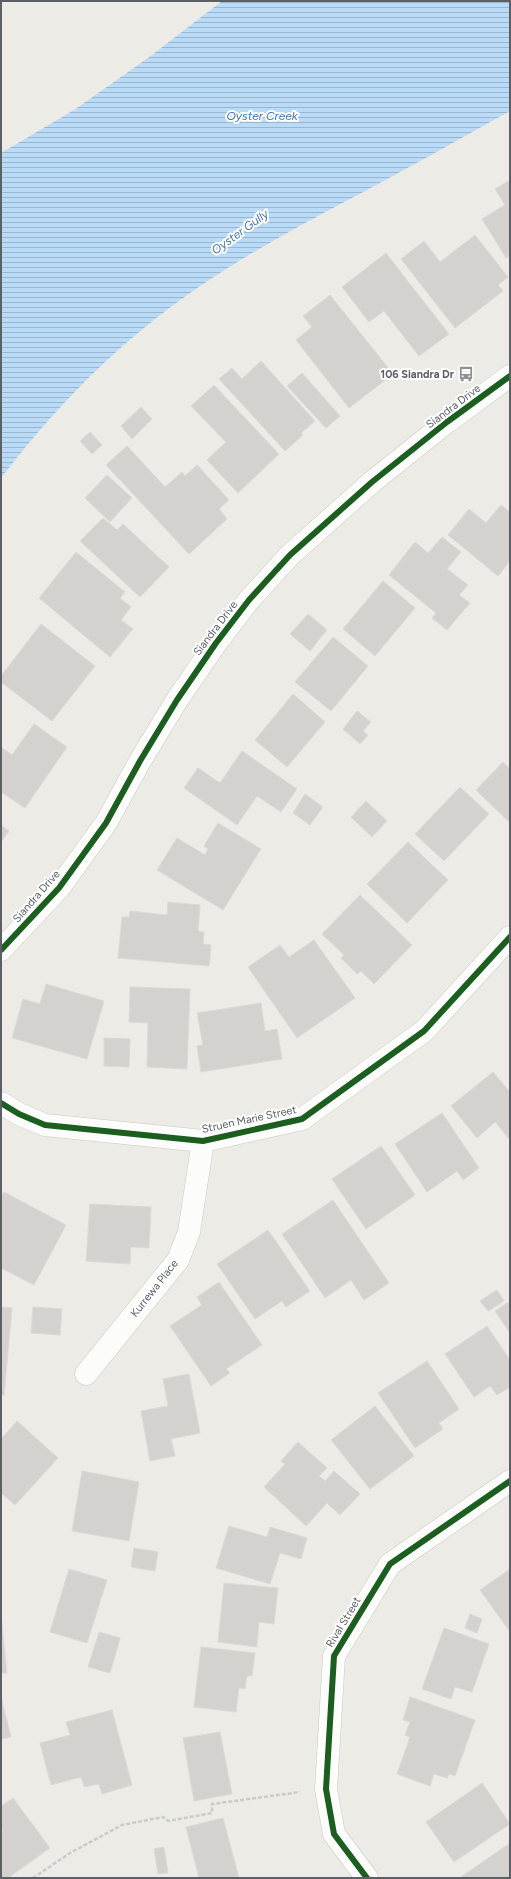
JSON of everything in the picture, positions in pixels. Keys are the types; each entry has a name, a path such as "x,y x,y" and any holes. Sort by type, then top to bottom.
{"street":[{"name":"Siandra Drive","path":"1,950 59,888 106,823 140,761 177,700 216,643 249,600 290,555 372,482 447,422 510,376"},
{"name":"Struen Marie Street","path":"1,1103 19,1114 45,1125 203,1141 302,1119 424,1031 510,937"},
{"name":"Kurrewa Place","path":"86,1374 178,1260 189,1232 203,1141"},
{"name":"Rival Street","path":"366,1878 334,1834 326,1789 334,1656 390,1564 510,1481"}],"path":[{"path":"33,1878 70,1853 122,1825 163,1817 168,1821 198,1816 212,1813 212,1804 285,1794"}],"water":[{"name":"Oyster Creek","path":"222,1 510,1 510,111 307,222 251,254 196,289 144,328 86,380 50,418 1,478 1,153 74,110 148,58"}],"building":[{"path":"510,180 510,256 506,258 482,219 505,205 495,189"},
{"path":"475,235 508,277 498,285 503,291 455,328 401,259 424,241 440,262"},
{"path":"386,253 449,334 419,356 384,311 369,322 342,287"},
{"path":"330,295 393,374 349,408 296,340 312,327 303,316"},
{"path":"261,361 315,421 301,433 303,435 285,451 219,379 232,368 242,379"},
{"path":"302,373 340,416 326,428 287,386"},
{"path":"214,385 279,454 238,493 207,460 226,442 191,406"},
{"path":"141,407 152,419 132,439 121,426"},
{"path":"90,432 102,445 92,454 80,441"},
{"path":"127,446 165,487 182,472 185,476 197,465 229,500 219,509 227,519 189,554 106,465"},
{"path":"107,475 132,498 110,522 85,498"},
{"path":"501,505 510,512 510,561 498,576 448,535 469,509 486,523"},
{"path":"103,518 117,530 123,524 169,567 140,597 80,541"},
{"path":"442,537 461,552 447,569 468,585 459,595 470,603 447,630 432,618 436,613 389,575 415,542 428,553"},
{"path":"76,552 125,592 120,598 131,607 121,620 133,629 110,657 39,598"},
{"path":"383,581 415,608 375,656 343,629"},
{"path":"308,614 327,630 310,651 290,634"},
{"path":"41,624 95,666 52,721 1,682 1,676"},
{"path":"333,637 368,666 331,711 295,682"},
{"path":"293,694 325,722 287,767 255,740"},
{"path":"357,711 371,722 363,731 368,735 360,744 343,729"},
{"path":"34,724 67,747 25,808 1,792 1,750 2,748 12,755"},
{"path":"242,751 297,789 281,812 257,796 237,825 184,788 198,768 220,783"},
{"path":"503,762 510,769 510,823 476,790"},
{"path":"460,787 489,814 444,861 415,834"},
{"path":"305,794 323,807 310,825 293,813"},
{"path":"366,801 387,821 372,837 351,817"},
{"path":"218,823 261,849 223,910 157,870 177,838 205,855 208,849 204,846"},
{"path":"1,825 9,831 1,842"},
{"path":"408,842 448,880 407,923 367,884"},
{"path":"360,895 412,945 374,984 361,971 357,974 341,958 344,955 322,934"},
{"path":"168,902 200,905 198,931 204,932 203,944 211,945 209,966 118,958 122,917 129,917 130,911 167,915"},
{"path":"314,940 355,998 297,1038 248,967 280,945 289,957"},
{"path":"46,984 104,1001 87,1059 12,1038 23,999 40,1004"},
{"path":"130,987 190,989 187,1069 147,1067 148,1023 129,1022"},
{"path":"261,1003 265,1031 277,1029 282,1059 201,1072 197,1046 203,1045 197,1013"},
{"path":"104,1038 130,1039 129,1067 104,1066"},
{"path":"493,1072 510,1092 510,1140 495,1122 477,1138 451,1106"},
{"path":"442,1113 479,1168 463,1180 457,1171 427,1192 395,1144"},
{"path":"381,1146 415,1195 366,1229 332,1179"},
{"path":"4,1192 66,1225 34,1285 1,1268 1,1197"},
{"path":"333,1200 389,1283 364,1300 351,1280 325,1298 282,1234"},
{"path":"90,1204 151,1207 149,1248 131,1247 130,1264 86,1261"},
{"path":"268,1230 310,1291 286,1307 282,1301 255,1319 217,1264"},
{"path":"219,1282 262,1345 226,1369 230,1373 211,1386 170,1326 202,1305 197,1297"},
{"path":"497,1290 504,1301 488,1311 480,1301"},
{"path":"510,1301 510,1333 495,1311"},
{"path":"1,1307 12,1308 4,1395 1,1395"},
{"path":"33,1307 62,1309 60,1335 31,1333"},
{"path":"487,1326 510,1360 510,1387 497,1395 490,1386 474,1397 445,1354"},
{"path":"427,1361 459,1409 439,1423 443,1429 415,1448 378,1393"},
{"path":"189,1374 200,1433 171,1439 175,1456 150,1461 141,1411 168,1406 163,1379"},
{"path":"375,1406 414,1456 370,1489 331,1440"},
{"path":"17,1421 58,1458 15,1505 1,1493 1,1439"},
{"path":"298,1442 327,1468 319,1476 325,1481 334,1471 360,1494 340,1515 327,1503 306,1526 264,1487 285,1464 281,1461"},
{"path":"82,1471 139,1482 129,1541 72,1531"},
{"path":"229,1526 267,1537 270,1527 307,1538 301,1559 280,1553 270,1584 216,1568"},
{"path":"134,1548 158,1552 155,1571 131,1567"},
{"path":"69,1569 107,1580 87,1643 50,1632"},
{"path":"510,1569 510,1632 480,1590"},
{"path":"224,1583 278,1588 274,1624 259,1622 257,1647 218,1642"},
{"path":"470,1614 482,1619 477,1633 465,1628"},
{"path":"1,1616 7,1673 1,1673"},
{"path":"444,1628 489,1644 472,1692 455,1687 451,1699 422,1689"},
{"path":"99,1632 120,1638 110,1673 88,1667"},
{"path":"201,1647 255,1653 252,1676 247,1676 245,1689 239,1688 236,1712 194,1707"},
{"path":"1,1697 11,1737 1,1739"},
{"path":"410,1697 475,1720 455,1776 449,1774 447,1778 434,1774 430,1786 397,1774 410,1737 405,1735 410,1722 403,1720"},
{"path":"112,1710 132,1785 102,1794 99,1784 84,1787 81,1777 51,1785 40,1743 70,1735 66,1722"},
{"path":"220,1732 232,1794 194,1801 183,1738"},
{"path":"482,1783 510,1824 454,1862 426,1822"},
{"path":"13,1798 50,1848 8,1878 1,1878 1,1832 3,1831 1,1827 1,1806"},
{"path":"223,1818 239,1878 199,1878 186,1827"},
{"path":"510,1843 510,1878 461,1878 461,1877"},
{"path":"164,1847 168,1873 158,1874 154,1849"}],"cycle path":[{"path":"1,950 59,888 106,823 140,761 177,700 216,643 249,600 290,555 372,482 447,422 510,376"},
{"path":"1,1103 19,1114 45,1125 203,1141 302,1119 424,1031 510,937"},
{"path":"367,1878 334,1834 326,1789 334,1656 390,1564 510,1481"}],"place":[{"name":"106 Siandra Dr","path":"466,374"}],"water label":[{"name":"Oyster Gully","path":"240,232"}]}
